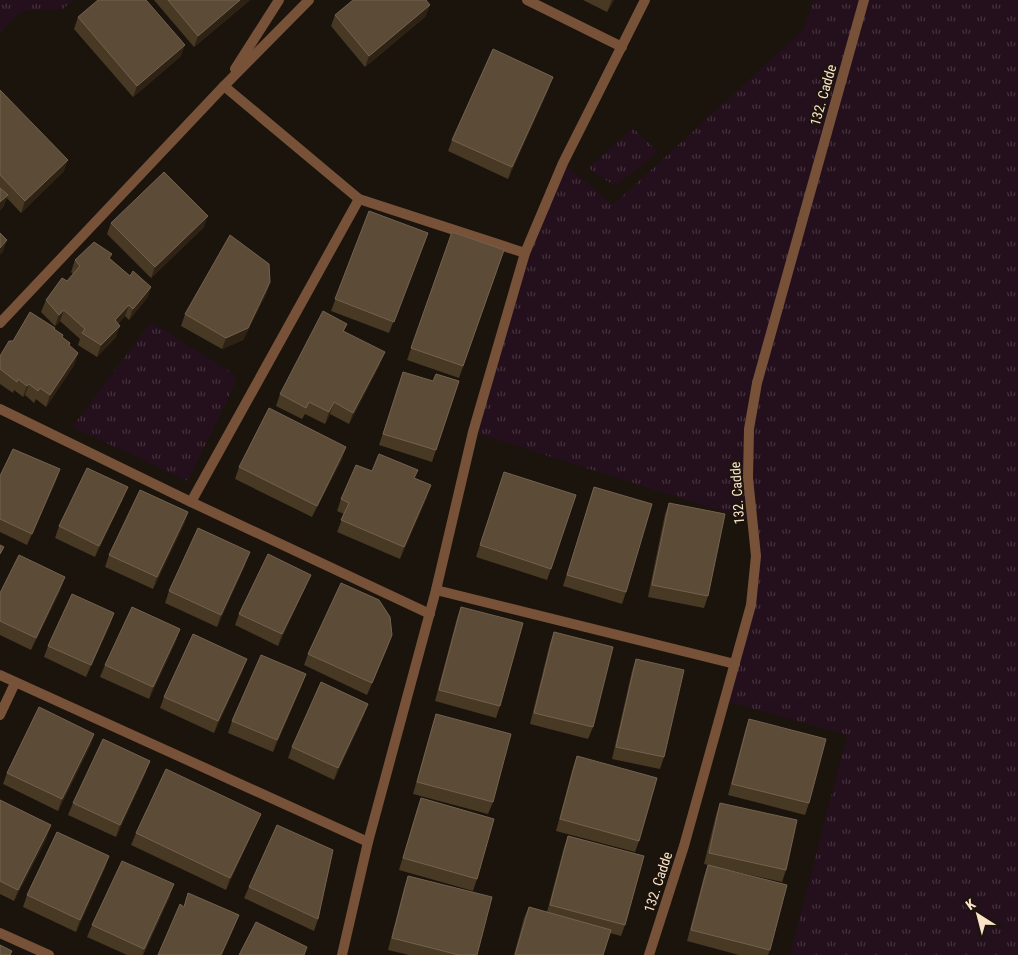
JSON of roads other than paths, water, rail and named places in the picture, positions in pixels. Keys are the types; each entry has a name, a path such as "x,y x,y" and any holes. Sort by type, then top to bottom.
{"street":[{"path":"224,86 279,0"},
{"path":"0,323 224,86 309,0"},
{"path":"527,0 622,47"},
{"path":"342,955 368,842 430,614 473,432 525,253 563,163 645,0"},
{"name":"132. Cadde","path":"649,955 684,846 750,606 756,556 748,478 749,429 758,383 864,0"},
{"path":"224,86 359,199 525,253"},
{"path":"190,502 359,199"},
{"path":"0,409 190,502 430,614"},
{"path":"436,590 735,664"},
{"path":"0,675 368,842"},
{"path":"0,715 15,683"},
{"path":"0,933 49,955"}]}
